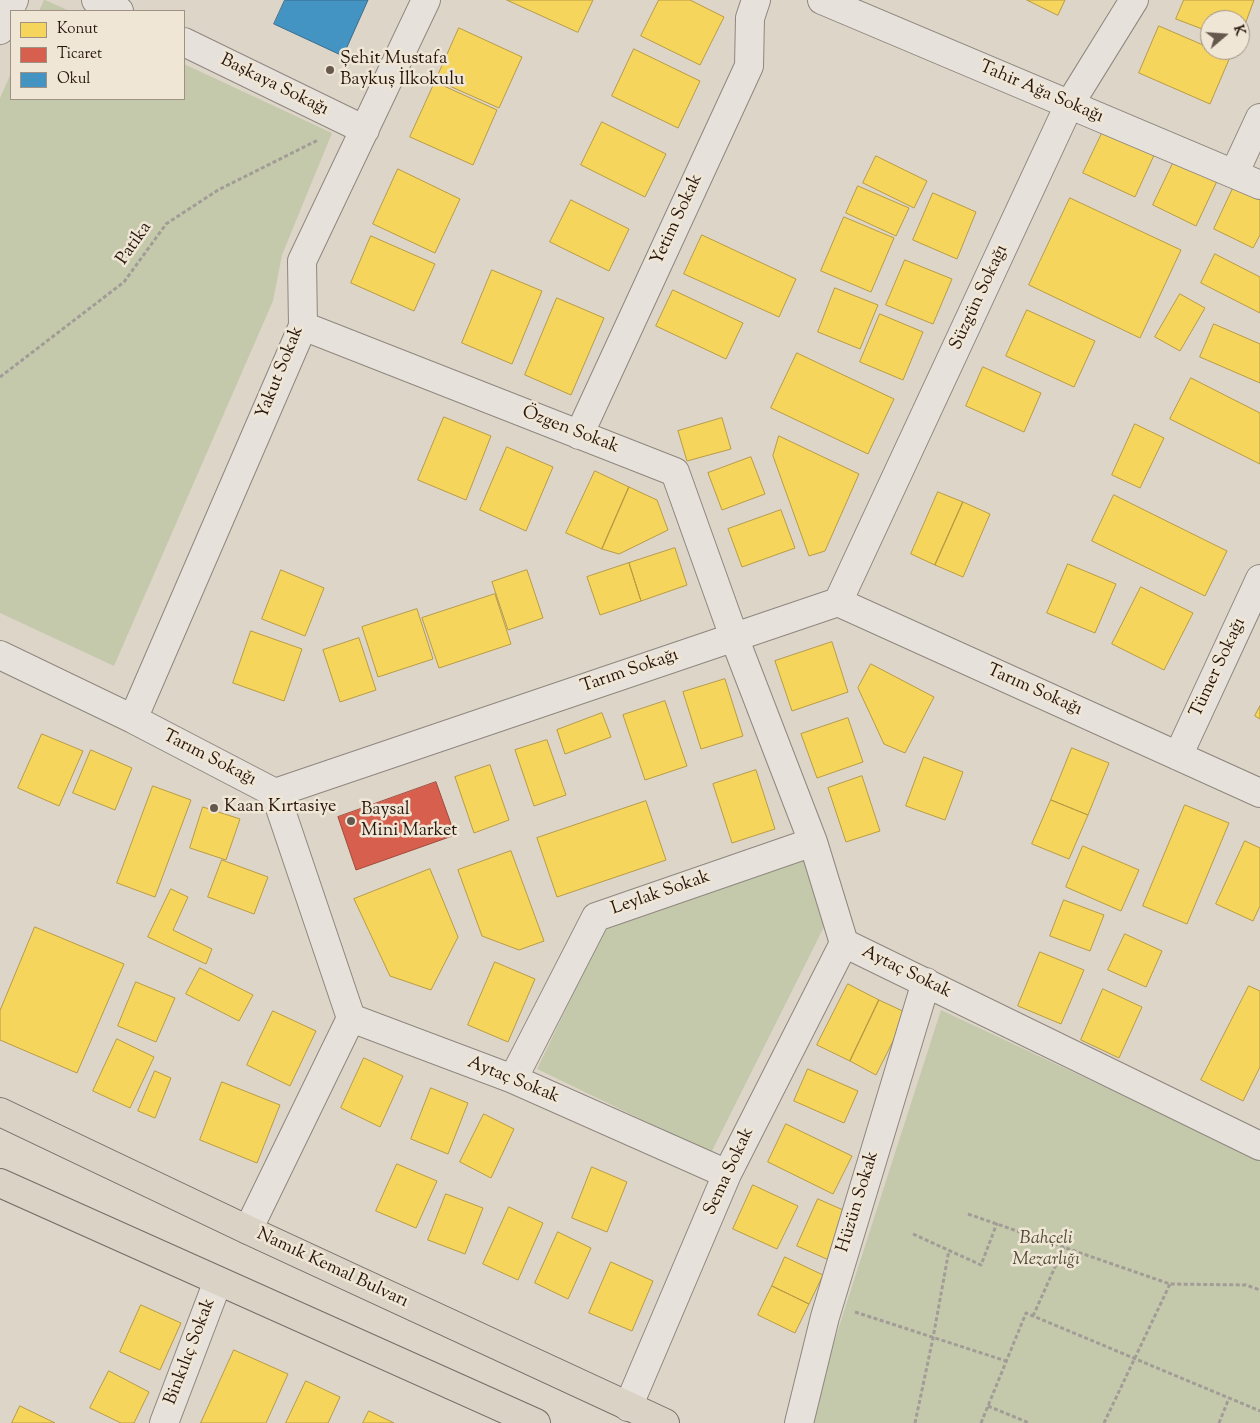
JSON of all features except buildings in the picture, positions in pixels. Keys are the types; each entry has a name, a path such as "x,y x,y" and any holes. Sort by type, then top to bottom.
{"main road":[{"name":"Namık Kemal Bulvarı","path":"0,1112 248,1230 665,1423"},
{"path":"0,1183 536,1423"}],"street":[{"path":"0,30 14,0"},
{"path":"96,0 117,10"},
{"name":"Yakut Sokak","path":"132,719 302,326 302,261 426,0"},
{"name":"Yetim Sokak","path":"579,435 749,66 750,18 756,0"},
{"name":"Tahir Ağa Sokağı","path":"822,0 1260,184"},
{"name":"Süzgün Sokağı","path":"838,602 1069,105 1134,0"},
{"name":"Başkaya Sokağı","path":"185,42 365,130"},
{"path":"1234,174 1260,118"},
{"name":"Özgen Sokak","path":"302,326 674,472 734,637"},
{"name":"Tümer Sokağı","path":"1178,756 1260,579"},
{"name":"Tarım Sokağı","path":"0,655 132,719 275,793 838,602 1260,793"},
{"name":"Aytaç Sokak","path":"734,637 814,842 844,943 1260,1146"},
{"path":"248,1230 352,1018 275,793"},
{"name":"Leylak Sokak","path":"513,1079 596,917 814,842"},
{"name":"Sema Sokak","path":"628,1407 727,1174 844,943"},
{"name":"Hüzün Sokak","path":"799,1423 825,1317 926,982"},
{"name":"Aytaç Sokak","path":"352,1018 513,1079 727,1174"},
{"name":"Binkılıç Sokak","path":"164,1423 218,1281"}],"path":[{"name":"Patika","path":"0,377 124,282 166,224 218,190 324,135"},
{"path":"968,1214 1170,1284 1246,1285 1260,1290"},
{"path":"913,1234 981,1265 997,1223"},
{"path":"1033,1316 1064,1247"},
{"path":"915,1423 949,1250"},
{"path":"1104,1423 1170,1284"},
{"path":"855,1312 1006,1361"},
{"path":"981,1423 1026,1313 1260,1411"},
{"path":"1219,1423 1229,1398"},
{"path":"988,1406 1028,1423"}],"green space":[{"path":"45,0 68,10 39,10"},
{"path":"185,64 332,133 282,255 273,301 114,666 0,613 0,98 10,75 10,100 185,100"},
{"path":"803,846 830,915 711,1153 537,1069 605,928"},
{"name":"Bahçeli Mezarlığı","path":"941,1010 1260,1160 1260,1423 808,1423"}],"place":[{"name":"Şehit Mustafa Baykuş İlkokulu","path":"330,70"},
{"name":"Kaan Kırtasiye","path":"214,808"},
{"name":"Baysal Mini Market","path":"351,821"}]}
